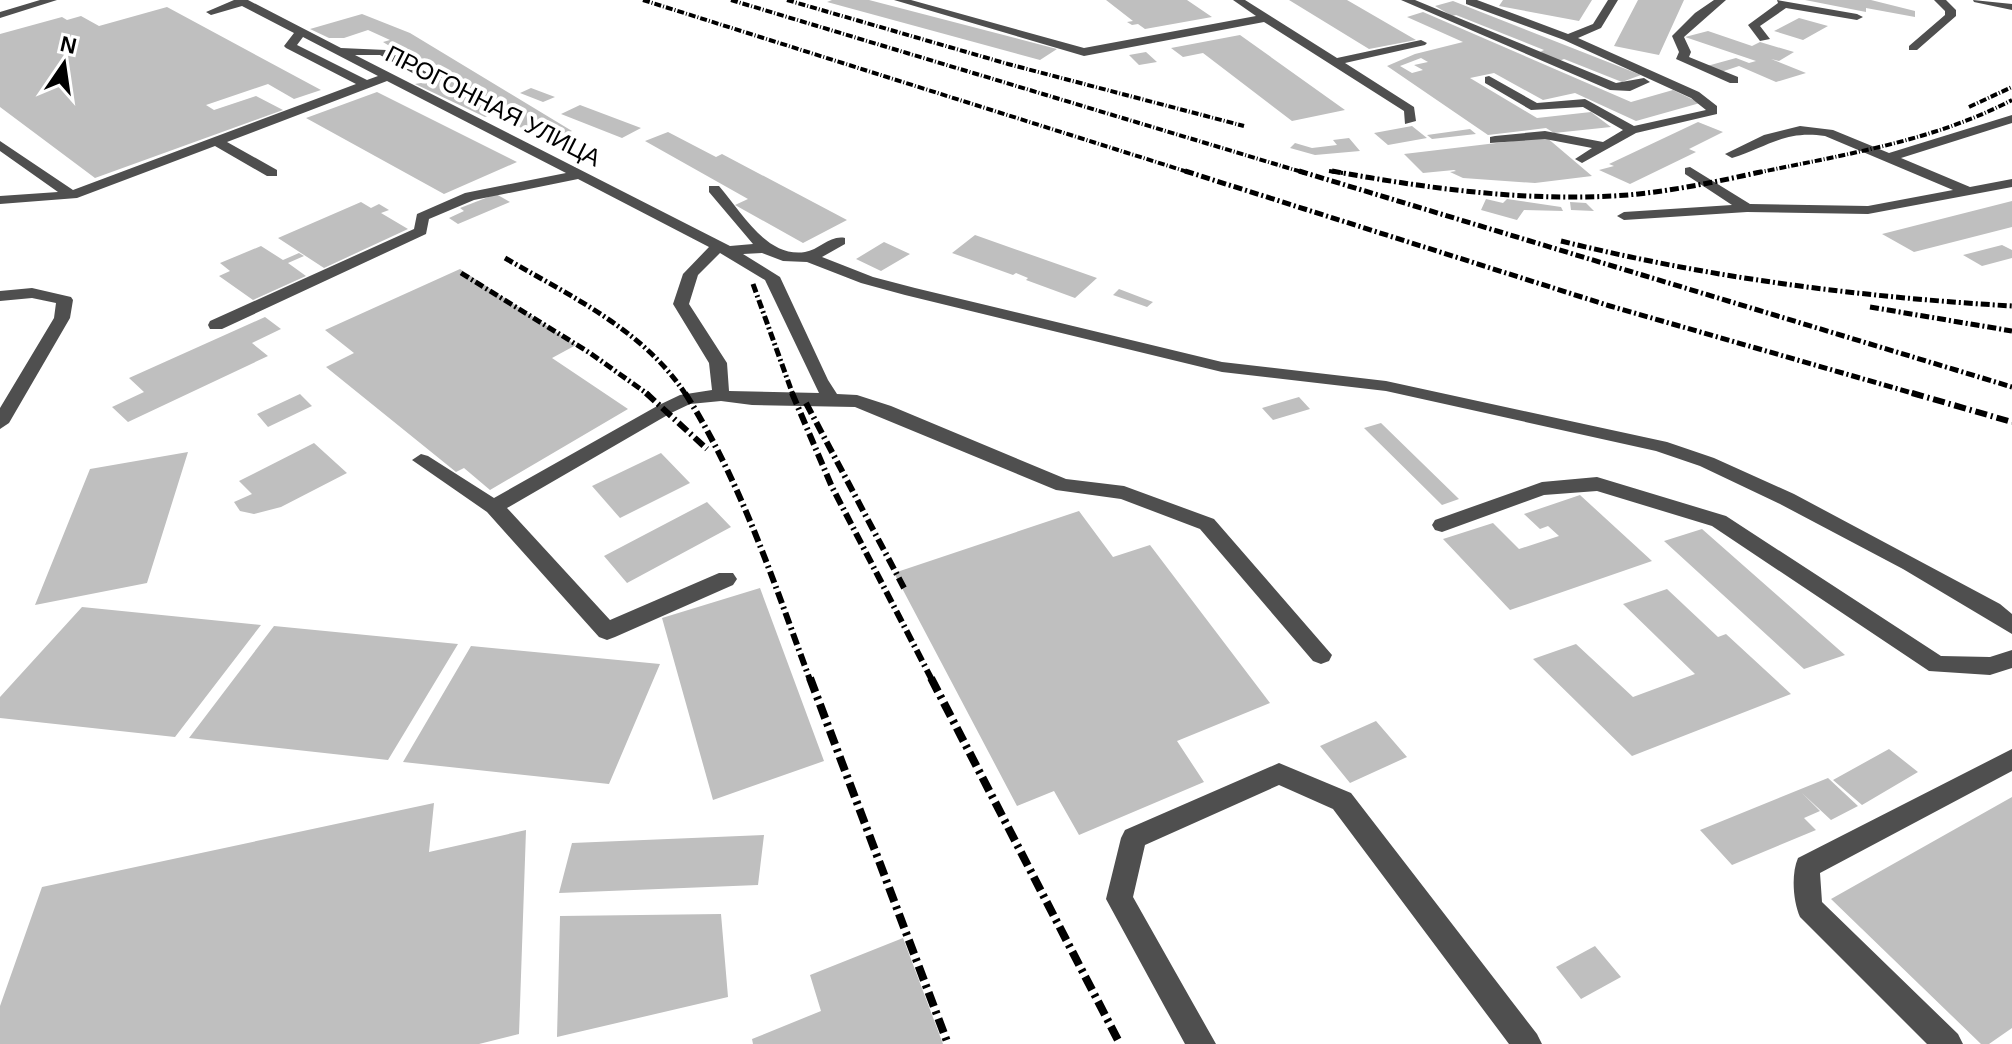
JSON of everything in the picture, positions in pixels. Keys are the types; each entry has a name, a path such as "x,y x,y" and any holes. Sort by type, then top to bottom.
{"street":[{"path":"0,15 52,0"},
{"path":"899,0 1084,52 1266,18"},
{"path":"1238,0 1410,110 1410,121"},
{"path":"1406,0 1614,87 1630,87 1644,82"},
{"path":"1472,0 1470,2 1568,38 1695,95 1713,109 1711,114 1692,119 1632,130 1582,159"},
{"path":"1568,38 1597,26 1613,0"},
{"path":"1721,0 1699,15 1678,36 1685,52 1682,59 1734,80"},
{"path":"1913,48 1950,16 1951,10 1939,0"},
{"path":"1978,0 2012,7"},
{"path":"211,12 242,1"},
{"name":"ПРОГОННАЯ УЛИЦА","path":"242,1 264,9 387,77 538,147 772,277 819,380 832,399"},
{"path":"1764,39 1754,25 1783,2 1857,17"},
{"path":"301,32 290,46 367,85"},
{"path":"1336,62 1421,43"},
{"path":"338,51 382,52 431,78"},
{"path":"0,200 72,195 387,77"},
{"path":"1489,80 1535,107 1585,103 1632,130"},
{"path":"1888,158 2012,119"},
{"path":"1732,154 1790,128 1806,128 1828,133 1968,191"},
{"path":"1495,140 1545,135 1605,146"},
{"path":"218,142 272,173"},
{"path":"0,145 72,195"},
{"path":"216,325 421,231 422,217 470,196 575,169"},
{"path":"1690,171 1747,208"},
{"path":"1624,216 1747,208 1868,210 2012,183"},
{"path":"714,189 764,248"},
{"path":"809,257 840,241"},
{"path":"721,395 718,363 681,304 691,274 723,248 764,248 783,256 809,257 867,280 911,292 1222,367 1386,386 1660,446 1707,462 1787,499 1992,610 2012,626"},
{"path":"0,296 32,293 65,300 62,318 0,423"},
{"path":"494,507 686,399 721,395 752,399 857,401 1063,485 1124,493 1207,524 1321,655"},
{"path":"421,460 494,507 607,631 726,579"},
{"path":"1442,525 1542,489 1597,484 1719,521 1937,665 1990,666 2012,659"},
{"path":"1948,1044 1809,908 1807,867 2012,759"},
{"path":"1201,1044 1119,899 1134,838 1279,774 1342,801 1527,1044"}],"building":[{"path":"869,0 1057,49 1040,60 827,2"},
{"path":"1106,0 1187,0 1212,17 1145,29 1127,22 1133,21"},
{"path":"1289,0 1347,0 1416,40 1369,49"},
{"path":"1503,0 1592,0 1579,21 1499,6"},
{"path":"1638,0 1684,0 1659,55 1614,46"},
{"path":"1805,0 1871,0 1915,11 1915,17 1866,8 1866,12"},
{"path":"1453,1 1641,75 1622,82 1564,59 1559,61 1540,52 1544,50 1452,16 1435,6"},
{"path":"167,7 321,90 294,99 268,84 206,105 214,110 256,96 283,110 95,178 0,107 0,34 62,17 67,20 81,16 99,26"},
{"path":"1423,12 1631,102 1673,90 1700,103 1636,121 1575,93 1543,100 1494,73 1470,78 1537,118 1591,112 1611,127 1554,133 1546,128 1488,135 1387,66 1415,54 1463,42 1407,17","holes":["1421,58 1428,62 1414,65 1423,70 1412,73 1400,66"]},
{"path":"362,14 410,33 572,131 545,142 496,113 485,117 415,84 443,79 383,42 390,40 368,30 344,38 329,38 310,29"},
{"path":"1799,18 1828,26 1803,40 1774,31"},
{"path":"1708,31 1752,46 1760,42 1794,52 1779,61 1771,59 1806,73 1776,82 1739,66 1721,72 1707,66 1736,58 1749,63 1756,61 1685,37"},
{"path":"1240,35 1345,110 1292,121 1203,53 1183,57 1171,48"},
{"path":"1146,52 1157,62 1139,65 1129,55"},
{"path":"531,88 555,97 543,102 520,93"},
{"path":"377,92 517,162 444,194 306,118"},
{"path":"580,105 641,128 622,138 561,114"},
{"path":"1698,122 1723,132 1689,149 1696,152 1630,184 1599,170 1614,166 1609,164"},
{"path":"1412,126 1427,138 1388,145 1374,133"},
{"path":"1470,129 1476,134 1432,139 1427,135"},
{"path":"668,132 716,157 722,154 847,220 803,243 735,205 748,199 645,141"},
{"path":"1546,137 1592,176 1535,183 1463,178 1450,172 1454,170 1423,173 1404,154"},
{"path":"1349,138 1360,151 1315,155 1290,148 1295,143 1312,148 1337,145 1333,140"},
{"path":"496,194 510,202 458,224 449,218 464,211 460,208"},
{"path":"1486,199 1561,207 1563,211 1524,210 1517,220 1481,210"},
{"path":"2012,201 2012,227 1914,252 1882,234"},
{"path":"361,202 371,208 379,204 389,210 381,213 408,229 324,268 278,238"},
{"path":"1570,202 1586,203 1594,211 1571,210"},
{"path":"975,235 1097,278 1075,298 1026,280 1028,278 1016,273 1013,275 952,253"},
{"path":"884,242 910,254 881,271 856,259"},
{"path":"2002,245 2012,250 2012,258 1982,266 1963,255"},
{"path":"261,246 283,260 299,253 304,256 288,263 306,276 253,300 219,276 230,271 220,263"},
{"path":"460,269 576,345 552,358 628,409 490,490 464,468 456,472 326,367 354,353 325,330"},
{"path":"1119,289 1153,302 1147,307 1113,295"},
{"path":"265,317 281,329 252,343 268,356 128,422 112,407 144,392 129,378"},
{"path":"300,394 312,406 268,427 257,414"},
{"path":"1299,397 1310,409 1273,420 1262,408"},
{"path":"1381,423 1459,499 1442,505 1364,428"},
{"path":"314,443 347,473 281,507 254,514 240,511 234,502 252,494 239,481"},
{"path":"188,452 147,583 35,605 90,469"},
{"path":"661,453 690,483 620,518 592,486"},
{"path":"1580,495 1652,561 1510,610 1443,539 1493,523 1519,549 1559,536 1548,526 1540,529 1524,514"},
{"path":"707,502 731,527 627,583 604,556"},
{"path":"1079,511 1113,557 1150,545 1270,703 1177,741 1204,782 1079,835 1054,791 1017,806 894,573"},
{"path":"1702,529 1845,655 1804,669 1664,541"},
{"path":"760,588 824,761 713,800 662,618"},
{"path":"1667,589 1718,637 1726,634 1791,694 1632,756 1533,659 1576,644 1633,697 1695,674 1623,604"},
{"path":"82,607 261,625 175,737 0,718 0,697"},
{"path":"274,626 458,644 388,760 189,738"},
{"path":"471,646 660,664 609,784 403,762"},
{"path":"1376,721 1407,757 1350,783 1320,746"},
{"path":"1889,749 1918,772 1862,805 1833,780"},
{"path":"1828,778 1858,806 1831,820 1802,793 1820,811 1804,818 1816,830 1732,865 1700,830"},
{"path":"2012,797 2012,1028 1989,1044 1981,1044 1831,899"},
{"path":"434,803 429,852 526,830 519,1034 479,1044 0,1044 0,1006 42,887"},
{"path":"764,835 758,885 559,893 572,843"},
{"path":"721,914 728,997 557,1037 560,916"},
{"path":"903,938 943,1044 753,1044 752,1039 821,1011 810,975"},
{"path":"1595,946 1621,977 1581,999 1556,967"}],"railway":[{"path":"643,0 1191,173"},
{"path":"731,0 1305,173"},
{"path":"787,0 1008,64 1244,126"},
{"path":"1969,107 2012,87"},
{"path":"1756,173 1919,136 2012,100"},
{"path":"1185,171 1610,306 1919,395"},
{"path":"1299,171 2012,387"},
{"path":"1329,171 1343,173"},
{"path":"1332,171 1472,192 1543,197 1652,192 1765,171"},
{"path":"1561,241 1673,266 1785,284 2012,306"},
{"path":"505,258 580,301 627,333 669,372 686,395"},
{"path":"461,273 590,353 649,395"},
{"path":"753,284 793,395"},
{"path":"1870,307 2012,331"},
{"path":"646,393 707,449"},
{"path":"685,393 740,497 810,680"},
{"path":"792,393 832,487 932,680"},
{"path":"1912,393 2012,422"},
{"path":"806,403 904,588"},
{"path":"810,678 948,1044"},
{"path":"931,678 1120,1044"}]}
